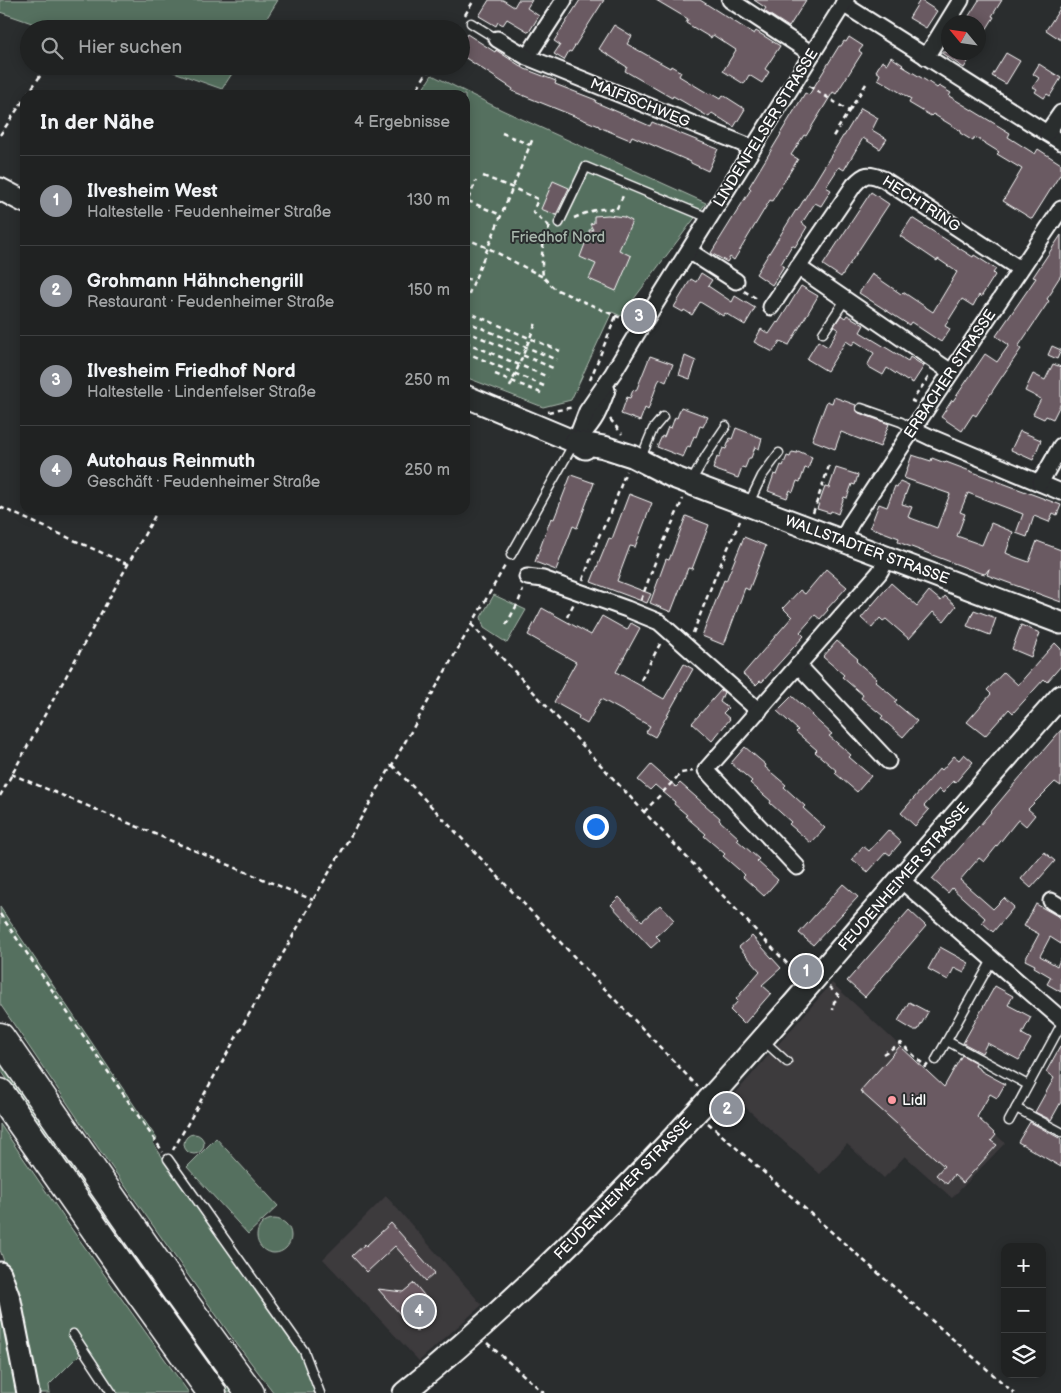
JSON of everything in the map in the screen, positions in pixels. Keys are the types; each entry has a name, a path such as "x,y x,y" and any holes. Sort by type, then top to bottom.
{"highway":[{"path":"0,1037 250,1393"},
{"path":"0,1093 212,1393"}],"main road":[{"path":"0,189 20,199"},
{"name":"WALLSTADTER STRASSE","path":"470,398 575,442 604,447 633,464 1061,623"},
{"name":"FEUDENHEIMER STRASSE","path":"404,1393 476,1332 576,1238 703,1106 1061,696"},
{"path":"0,1273 10,1300 28,1393"}],"street":[{"path":"527,57 564,0"},
{"path":"730,0 812,54"},
{"path":"926,57 961,0"},
{"path":"845,2 926,57 1061,142"},
{"name":"LINDENFELSER STRASSE","path":"575,442 587,411 845,2"},
{"name":"MAIFISCHWEG","path":"497,39 527,57 753,148"},
{"path":"1047,133 1061,113"},
{"name":"HECHTRING","path":"771,307 854,185 862,176 871,174 883,179 1020,269"},
{"name":"ERBACHER STRASSE","path":"842,541 851,523 1061,209"},
{"path":"689,251 736,281"},
{"path":"798,267 951,372"},
{"name":"LINDENFELSER STRASSE","path":"575,442 598,415 613,372"},
{"path":"914,429 1061,492"},
{"path":"1040,483 1061,446"},
{"path":"797,867 706,770 879,573 888,558"},
{"path":"527,576 543,579 659,622 759,711"},
{"path":"798,665 888,761"},
{"path":"901,880 1061,1019"}],"lane":[{"path":"471,23 497,39"},
{"path":"559,223 586,167 709,218"},
{"path":"823,333 845,300"},
{"path":"861,408 901,422 914,429"},
{"path":"633,464 653,429 663,417"},
{"path":"682,481 707,454 726,426"},
{"path":"511,555 575,442"},
{"path":"747,506 762,476 779,453"},
{"path":"936,1060 992,960"},
{"path":"1009,1120 1061,1025"},
{"path":"762,1039 787,1062"},
{"path":"947,1041 1028,1085"},
{"path":"1016,1108 1061,1132"},
{"path":"168,1158 304,1351 320,1393"},
{"path":"73,1334 112,1393"}],"path":[{"path":"462,20 474,0"},
{"path":"30,90 41,75"},
{"path":"416,90 425,75"},
{"path":"797,79 849,111"},
{"path":"832,138 866,84"},
{"path":"0,135 20,105"},
{"path":"502,132 530,145"},
{"path":"470,290 533,138"},
{"path":"483,176 538,199 533,212 550,226 544,238 541,254 543,277"},
{"path":"470,196 476,180"},
{"path":"559,223 595,209 609,208 616,210 628,184"},
{"path":"470,202 502,215"},
{"path":"470,240 543,277 556,289 616,316 642,325"},
{"path":"470,280 474,281"},
{"path":"736,281 740,289 771,307"},
{"path":"470,313 560,351"},
{"path":"590,380 616,316"},
{"path":"470,323 557,360"},
{"path":"510,387 536,323"},
{"path":"470,333 553,368"},
{"path":"470,344 548,377"},
{"path":"470,354 544,386"},
{"path":"496,374 541,393"},
{"path":"541,413 576,406 587,411"},
{"path":"579,592 599,536 633,464"},
{"path":"807,528 829,466"},
{"path":"636,612 657,557 682,481"},
{"path":"0,506 127,564"},
{"path":"688,647 715,577 747,506"},
{"path":"0,796 155,515"},
{"path":"0,914 168,1158 313,900 511,555"},
{"path":"506,625 518,603 527,576"},
{"path":"471,624 796,974 817,977 838,995 834,1002 833,1010"},
{"path":"641,680 668,630"},
{"path":"392,765 703,1106 1014,1393"},
{"path":"644,812 681,773 706,770"},
{"path":"11,774 313,900"},
{"path":"883,1054 901,1043 926,1066"},
{"path":"476,1332 544,1393"}],"shaded area":[{"path":"832,983 1005,1143 952,1198 905,1156 884,1178 847,1144 820,1174 733,1096"},
{"path":"386,1196 482,1305 419,1361 323,1259"}],"green space":[{"path":"0,0 278,0 266,20 23,20 0,12"},
{"path":"182,75 231,75 222,89"},
{"name":"Friedhof Nord","path":"432,75 462,90 422,90"},
{"name":"Friedhof Nord","path":"470,94 706,203 621,316 612,312 571,400 543,407 470,379"},
{"path":"494,595 526,610 507,643 484,628 481,617"},
{"path":"0,907 157,1139 153,1143 174,1175 298,1346 316,1393 274,1393 236,1343 89,1135 0,1004"},
{"path":"0,1061 234,1393 228,1393 170,1313 0,1069"},
{"path":"0,1124 71,1228 189,1393 116,1393 85,1346 82,1352 49,1385 50,1393 38,1393 18,1301 0,1250"},
{"path":"194,1134 201,1137 204,1144 201,1151 194,1154 187,1151 184,1144 187,1137"},
{"path":"216,1138 278,1206 248,1234 187,1167"},
{"path":"274,1219 281,1220 286,1224 290,1229 290,1243 286,1248 281,1252 274,1253 267,1252 262,1248 258,1243 257,1236 258,1229 262,1224 267,1220"},
{"path":"0,1294 21,1393 0,1393"}],"building":[{"path":"489,0 503,0 514,7 518,0 532,0 527,8 539,16 529,32 507,19 503,25 498,22 496,26 479,16"},
{"path":"580,0 604,0 564,60 554,54 560,45 554,41"},
{"path":"656,0 700,0 754,34 756,31 780,46 765,69 769,72 762,83 749,75 744,84 723,71 736,50 713,35 711,38 686,23 688,19"},
{"path":"754,0 806,0 789,27 764,11 766,8"},
{"path":"920,0 937,11 926,28 909,18"},
{"path":"979,0 1002,0 986,30 986,15 969,15"},
{"path":"1061,7 1061,40 1046,30"},
{"path":"614,25 632,36 627,44 670,68 671,66 681,72 679,76 709,94 720,99 723,95 745,109 734,127 712,113 709,117 673,96 672,98 625,71 627,67 599,49"},
{"path":"470,36 525,69 556,81 555,84 596,100 595,102 650,126 652,122 718,149 708,171 632,136 630,140 512,91 513,89 470,61"},
{"path":"849,37 863,46 859,51 862,53 836,94 833,92 806,136 804,135 791,155 798,159 772,201 770,200 734,260 730,257 727,262 711,253 751,189 749,187 805,93 809,95 839,46 844,41 846,42"},
{"path":"1006,53 1020,61 1006,84 992,76"},
{"path":"891,57 937,88 939,86 951,93 949,96 1010,133 1008,137 1035,154 1038,149 1061,164 1061,173 1032,219 1003,201 1022,169 997,154 999,152 975,137 973,141 960,133 961,131 933,114 931,116 909,103 911,99 878,79 880,74 876,71 882,61 887,64"},
{"path":"952,60 969,60 964,68"},
{"path":"1039,64 1061,78 1050,96 1047,94 1044,98 1035,92 1037,89 1033,87 1039,78 1033,74"},
{"path":"861,108 878,118 872,130 887,139 880,149 863,138 844,170 839,167 826,187 831,190 821,206 815,203 802,223 807,227 795,247 792,245 781,264 784,266 772,285 756,274"},
{"path":"553,181 569,188 556,215 541,209"},
{"path":"871,192 889,204 841,277 823,265"},
{"path":"594,216 624,217 632,221 619,250 631,256 616,291 589,279 596,264 580,257 588,236 590,236 589,230 593,230 590,224 594,223"},
{"path":"912,218 973,257 974,255 996,269 993,273 995,275 973,306 962,299 945,326 950,329 941,342 911,322 909,325 859,293 872,274 901,294 903,292 933,312 957,272 900,236"},
{"path":"1061,235 1061,275 1047,299 1049,301 1018,347 1021,349 976,416 973,414 962,431 941,417 985,354 997,362 1009,345 996,336 1036,278 1033,277"},
{"path":"701,273 712,280 708,286 732,302 735,296 755,308 745,325 725,313 723,316 700,302 692,315 674,307 691,279 696,282"},
{"path":"801,286 818,296 789,345 780,341 773,352 754,342 761,329 769,334"},
{"path":"841,315 845,318 847,315 864,325 860,332 908,361 910,357 924,366 913,383 887,368 883,375 867,366 874,353 855,341 852,345 846,341 827,371 807,359 818,341 828,347 838,329 834,326"},
{"path":"1052,346 1061,350 1057,359 1048,355"},
{"path":"650,356 673,364 666,382 660,379 658,382 648,410 645,408 640,421 621,414 627,397 630,398 633,390 636,391"},
{"path":"685,356 696,361 690,379 679,375"},
{"path":"1053,364 1061,367 1061,403 1053,419 1046,416 1044,419 1033,414 1041,399 1025,391 1033,374 1045,380"},
{"path":"834,397 856,405 856,410 859,413 889,424 880,447 841,432 835,449 812,440 827,401 832,403"},
{"path":"681,407 708,417 703,427 700,426 696,437 694,436 690,447 688,446 683,457 657,447 668,427 671,428 675,417 677,418"},
{"path":"736,428 762,438 759,449 755,447 745,468 742,467 738,478 713,469 717,457 719,458 723,448 726,449"},
{"path":"1020,431 1041,440 1033,460 1011,450"},
{"path":"798,451 812,457 808,469 805,468 800,482 797,481 793,492 790,490 787,498 768,491 774,474 777,475 787,456 790,457 792,452 797,453"},
{"path":"912,455 931,461 932,458 946,462 1061,505 1057,515 1053,513 1049,522 1034,516 1027,537 1016,533 1023,514 968,493 960,512 965,514 957,536 982,545 991,523 1013,532 1006,553 1015,557 1029,562 1037,541 1061,550 1061,602 987,575 989,569 985,574 977,572 898,542 899,538 870,527 879,504 887,507 895,486 897,487 900,481 909,485 902,504 912,507 908,517 937,528 950,494 904,478"},
{"path":"836,468 858,475 855,485 852,484 847,498 844,497 838,514 817,509 825,487 829,488"},
{"path":"571,475 594,483 577,528 573,526 556,570 535,562 551,518 554,519"},
{"path":"629,494 652,503 635,547 630,546 617,581 651,594 647,603 591,582 609,538 612,539"},
{"path":"686,516 709,525 692,569 688,568 671,612 650,603 666,559 669,560"},
{"path":"744,537 766,546 749,590 745,588 724,645 702,636 724,580 726,581"},
{"path":"826,569 847,587 820,619 815,615 800,632 804,636 762,682 760,681 756,685 743,674 792,617 783,608 800,590 805,594"},
{"path":"891,583 917,606 929,591 941,601 945,596 956,606 944,621 933,612 909,639 886,619 883,621 880,618 872,628 861,618"},
{"path":"542,608 591,635 602,616 627,630 631,623 640,628 616,672 664,699 684,664 693,669 655,737 646,732 650,726 601,699 587,724 578,719 579,716 554,702 576,662 528,635"},
{"path":"974,610 996,618 990,635 967,626"},
{"path":"1021,625 1040,633 1031,657 1012,649"},
{"path":"837,641 858,659 856,661 877,679 875,681 897,700 894,702 917,721 903,737 881,718 883,716 861,698 863,695 842,677 844,675 823,657"},
{"path":"1055,643 1061,649 1061,666 1047,682 1044,679 1013,713 1009,709 985,736 967,722 991,694 987,690 1004,672 1018,685"},
{"path":"721,690 724,692 720,702 728,708 723,713 730,719 712,741 692,723"},
{"path":"792,696 832,734 829,736 851,755 849,757 871,776 857,792 835,773 837,771 815,752 817,750 796,732 798,730 777,711"},
{"path":"1061,730 1061,786 1055,782 1028,809 1035,815 1026,826 1019,820 1017,821 984,862 979,858 960,880 993,909 1004,898 1014,907 993,932 982,922 985,918 952,888 948,893 932,879"},
{"path":"745,747 786,785 784,787 805,806 803,808 825,828 811,843 789,824 791,822 750,783 752,781 731,763"},
{"path":"964,754 973,762 955,783 953,781 943,793 939,789 924,806 929,810 915,826 901,813 940,768 942,770 954,756 959,760"},
{"path":"651,765 676,787 680,783 720,818 719,820 739,838 737,840 759,859 757,861 778,880 764,896 743,877 745,875 723,856 725,854 704,836 706,834 685,816 687,815 674,804 675,802 655,785 650,790 638,780"},
{"path":"888,830 901,842 890,855 886,852 868,872 852,859 863,846 869,851"},
{"path":"1044,852 1055,861 1031,888 1021,879"},
{"path":"843,884 858,897 813,945 799,933"},
{"path":"619,897 642,921 660,905 674,920 656,936 660,940 651,948 611,905"},
{"path":"1036,904 1061,918 1061,944 1050,937 1040,956 1057,966 1061,958 1061,992 1047,984 1051,977 1025,960 1039,934 1024,926"},
{"path":"909,910 926,926 865,997 847,981"},
{"path":"752,936 781,968 762,985 771,993 744,1024 730,1010 738,1001 736,999 760,971 739,947"},
{"path":"940,947 969,963 964,973 954,968 948,980 928,969"},
{"path":"995,986 1013,996 1008,1005 1031,1017 1022,1034 1031,1039 1019,1060 987,1043 982,1053 963,1043"},
{"path":"909,1002 928,1012 918,1030 913,1030 898,1021"},
{"path":"1061,1045 1061,1102 1051,1120 1035,1112 1054,1078 1046,1072"},
{"path":"900,1046 944,1087 962,1055 976,1063 975,1066 981,1071 1005,1084 997,1098 990,1094 977,1117 996,1135 991,1141 997,1145 963,1183 954,1175 947,1184 936,1175 944,1166 860,1091"},
{"path":"1030,1122 1061,1139 1061,1167 1018,1142"},
{"path":"391,1223 435,1273 426,1281 395,1246 367,1272 352,1256"},
{"path":"414,1283 428,1300 426,1302 430,1307 425,1311 428,1314 422,1320 425,1323 416,1332 378,1289 403,1292"}],"place":[{"name":"Ilvesheim Friedhof Nord","path":"639,316"},
{"name":"Ilvesheim West","path":"806,971"},
{"name":"Lidl","path":"892,1100"},
{"name":"Grohmann Hähnchengrill","path":"727,1109"},
{"name":"Autohaus Reinmuth","path":"419,1311"}]}
